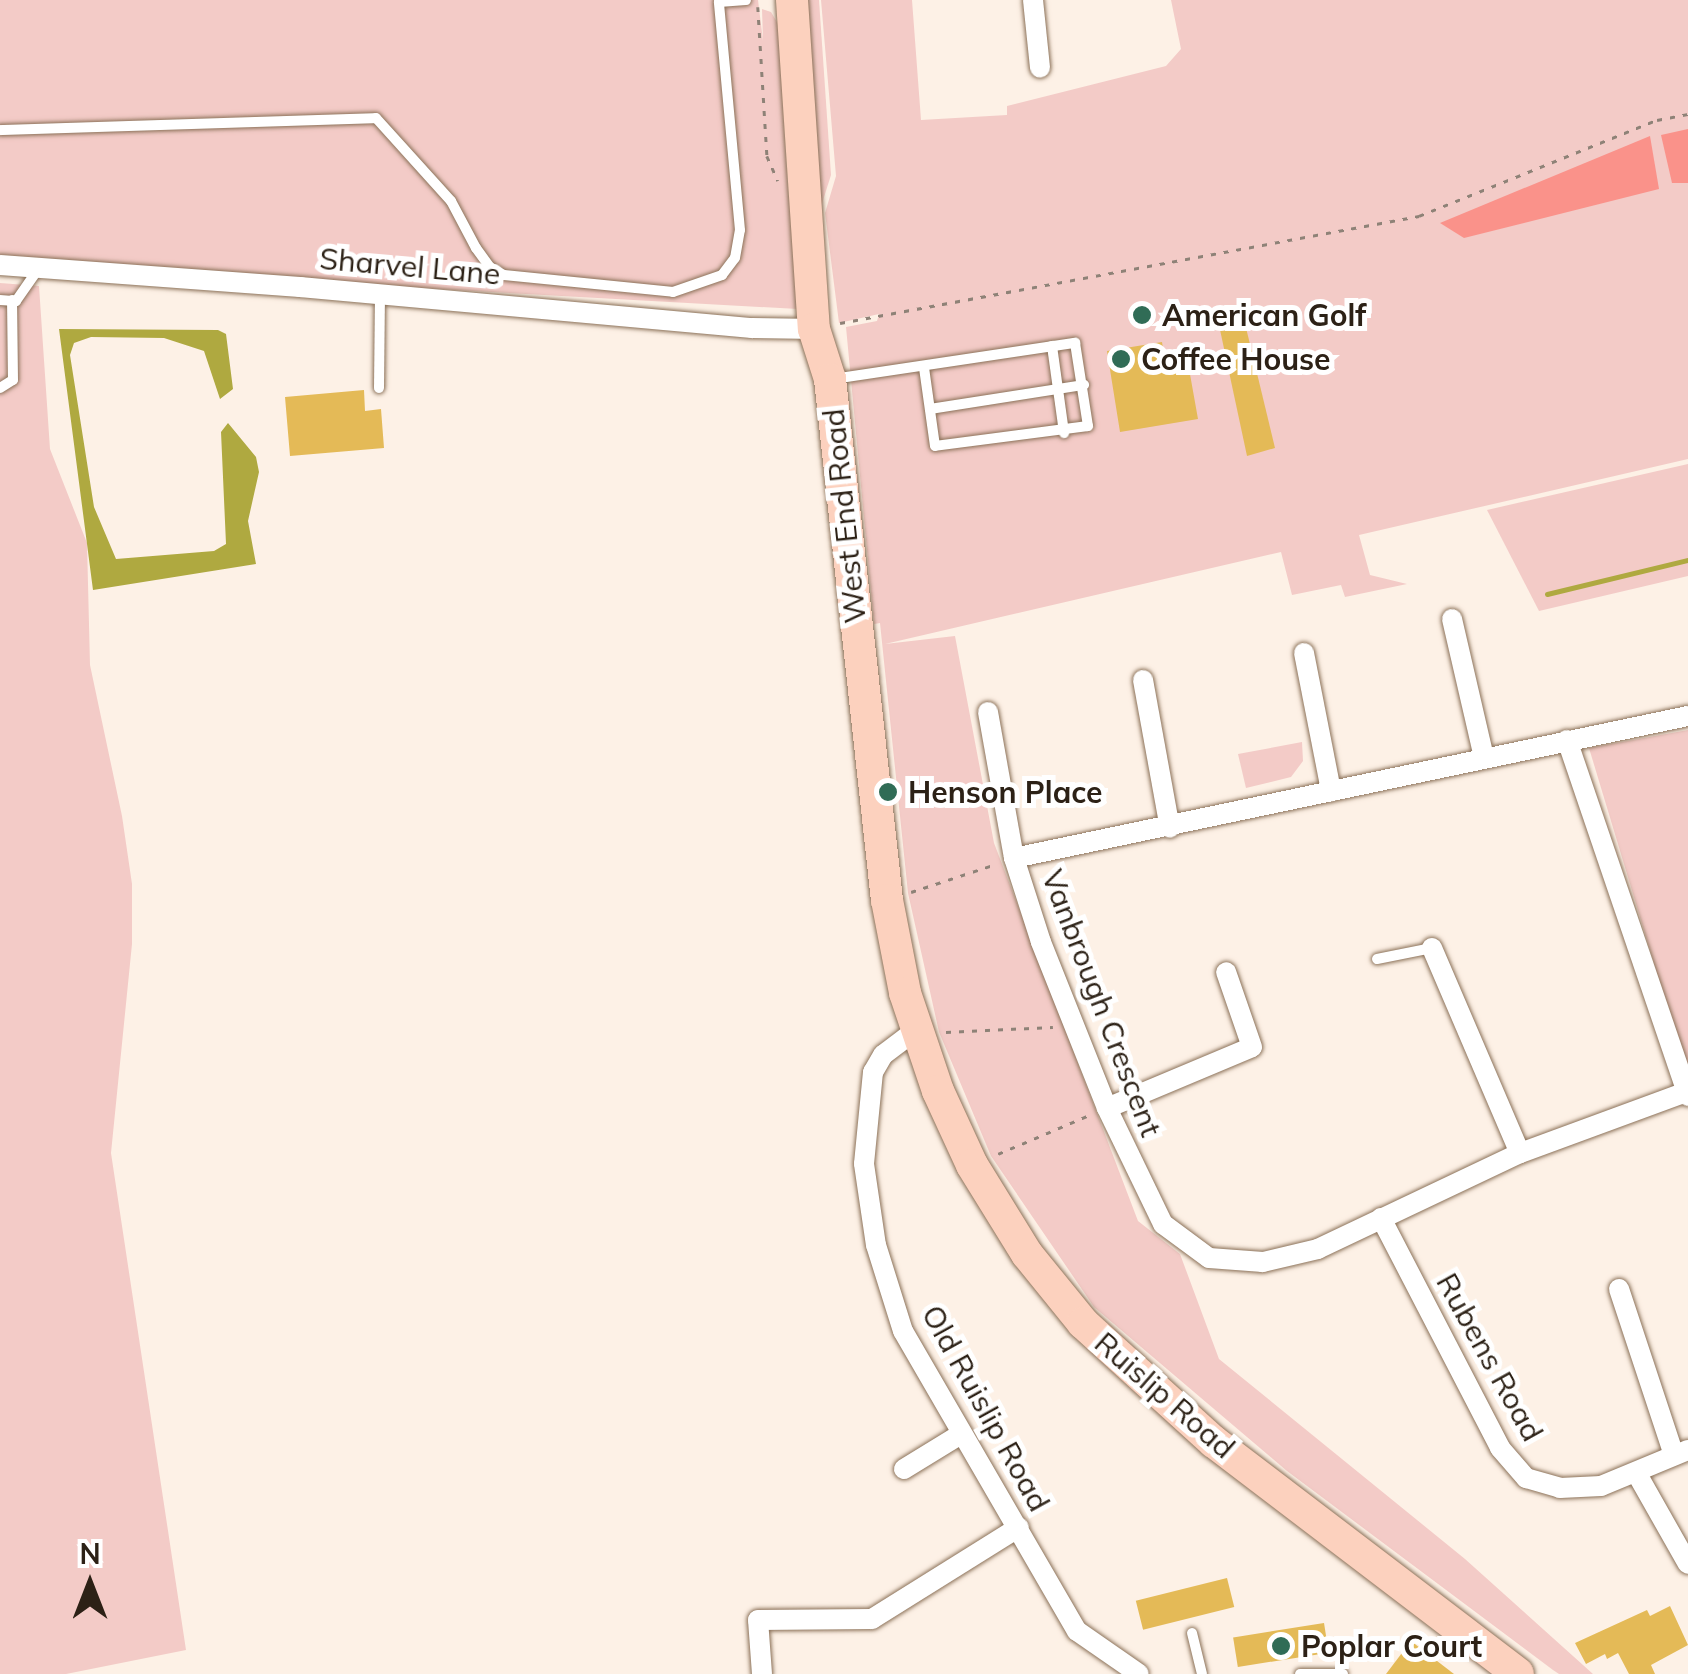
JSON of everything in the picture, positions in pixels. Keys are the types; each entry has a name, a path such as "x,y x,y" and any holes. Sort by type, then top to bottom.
{"main road":[{"name":"West End Road","path":"792,0 814,329 830,379 886,900 927,1031"},
{"name":"Ruislip Road","path":"927,1031 972,1166 1027,1254 1084,1323 1214,1442 1518,1674"}],"street":[{"path":"1033,0 1040,68"},
{"name":"Sharvel Lane","path":"0,265 752,328 814,329"},
{"path":"1452,619 1484,758"},
{"path":"1304,653 1331,791"},
{"path":"1143,680 1170,828"},
{"path":"988,712 1014,858"},
{"name":"Vanbrough Crescent","path":"1687,1094 1520,1153 1318,1248 1263,1262 1209,1258 1163,1224 1107,1108 1014,858 1688,716"},
{"path":"1567,740 1687,1094"},
{"path":"1432,948 1520,1153"},
{"path":"1107,1108 1252,1048 1226,972"},
{"name":"Old Ruislip Road","path":"927,1031 883,1055 873,1072 864,1164 876,1245 904,1330 960,1434 1077,1630 1139,1674"},
{"name":"Rubens Road","path":"1382,1218 1500,1448 1526,1478 1560,1488 1601,1486 1637,1474 1681,1452"},
{"path":"1618,1288 1681,1452"},
{"path":"904,1470 960,1434"},
{"path":"1637,1474 1688,1564"},
{"path":"762,1674 758,1620 872,1619 1018,1527"}],"lane":[{"path":"0,130 376,118 451,201 476,248 504,276 674,292 713,280 736,258 738,213 718,1 746,0"},
{"path":"0,388 13,380 6,300 40,268"},
{"path":"378,388 380,294"},
{"path":"830,379 1075,343 1088,426 1064,433 934,446 924,368"},
{"path":"1052,346 1064,433"},
{"path":"930,410 1084,385"},
{"path":"1377,959 1432,948"},
{"path":"1192,1632 1202,1674"},
{"path":"1300,1674 1342,1674"}],"path":[{"path":"814,329 1419,216 1657,120 1688,114"},
{"path":"904,894 1014,858"},
{"path":"927,1031 1074,1026"},
{"path":"991,1156 1107,1108"}],"shaded area":[{"path":"0,0 758,0 763,41 762,9 771,12 778,24 788,188 800,292 798,309 0,265"},
{"path":"801,0 819,0 831,175 819,213"},
{"path":"821,0 912,0 921,120 1007,115 1007,106 1166,66 1181,49 1171,0 1688,0 1688,459 1359,535 1370,575 1407,584 1345,597 1341,585 1292,595 1281,552 885,644 955,636 994,843 1138,1221 1180,1254 1219,1359 1465,1559 1593,1674 1559,1674 1553,1670 1287,1471 1094,1307 991,1156 939,1032 908,893 880,623 874,624 846,327 877,321 879,314 839,323 825,213 836,176"},
{"path":"1688,129 1688,183 1672,183 1661,135"},
{"path":"1650,136 1659,189 1464,238 1440,223"},
{"path":"0,283 39,286 50,449 87,543 90,665 132,884 132,944 111,1153 186,1650 66,1674 0,1674"},
{"path":"59,329 218,330 226,334 233,389 220,399 204,351 164,338 91,337 74,343 70,355 94,507 116,559 214,551 226,544 221,432 228,423 256,457 259,472 248,521 256,564 93,590"},
{"path":"1688,464 1688,576 1539,611 1487,510"},
{"path":"1688,730 1688,1076 1589,748"},
{"path":"1302,742 1303,761 1291,777 1246,788 1238,754"}],"building":[{"path":"1241,307 1275,448 1247,456 1216,311"},
{"path":"1162,342 1166,367 1188,363 1198,419 1120,432 1107,351"},
{"path":"364,390 365,411 381,409 384,448 290,456 285,397"},
{"path":"1227,1578 1234,1607 1143,1630 1136,1601"},
{"path":"1670,1606 1688,1645 1651,1665 1655,1674 1629,1674 1618,1653 1607,1659 1605,1654 1586,1664 1575,1643 1647,1610 1650,1616"},
{"name":"Poplar Court","path":"1324,1623 1329,1653 1238,1667 1233,1637"},
{"path":"1411,1641 1454,1674 1386,1674"}],"waterway":[{"path":"1547,594 1688,560"}],"place":[{"name":"American Golf","path":"1142,315"},
{"name":"Coffee House","path":"1121,359"},
{"name":"Henson Place","path":"888,792"},
{"name":"Poplar Court","path":"1281,1646"}]}
